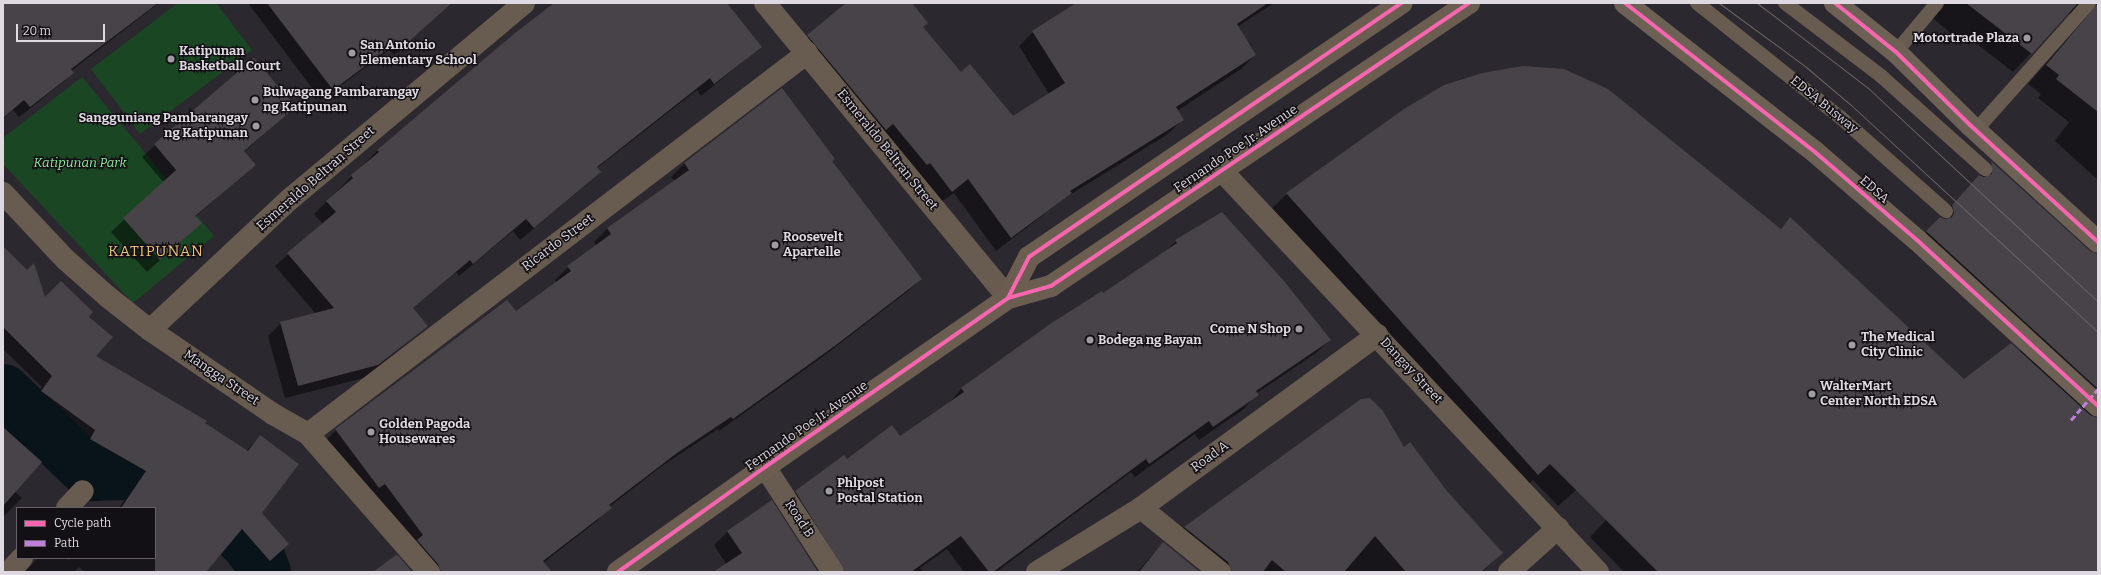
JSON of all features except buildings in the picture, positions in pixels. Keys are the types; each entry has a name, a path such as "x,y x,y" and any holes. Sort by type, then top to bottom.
{"highway":[{"name":"EDSA","path":"1625,3 1815,152 1917,240 2098,406"},
{"path":"1835,3 1896,52 1976,130 2098,242"}],"main road":[{"name":"Fernando Poe Jr. Avenue","path":"1008,298 1029,257 1402,3"},
{"name":"Fernando Poe Jr. Avenue","path":"618,572 765,467 1008,298 1051,286 1469,3"}],"street":[{"name":"Esmeraldo Beltran Street","path":"150,330 290,199 524,3"},
{"name":"Esmeraldo Beltran Street","path":"765,3 807,52 1008,298"},
{"name":"Ricardo Street","path":"308,434 807,52"},
{"name":"Dangay Street","path":"1222,171 1378,335 1598,572"},
{"name":"Mangga Street","path":"3,193 65,259 150,330 273,414 308,434 429,572"},
{"name":"Road A","path":"1037,572 1140,508 1378,335"},
{"name":"Road B","path":"765,467 833,572"},
{"path":"68,507 83,490"},
{"path":"1140,508 1220,572"},
{"path":"1509,572 1558,528"},
{"path":"9,572 21,559"}],"lane":[{"name":"EDSA Busway","path":"1697,3 1840,117 1946,211"},
{"path":"1785,3 1881,76 1985,169"},
{"path":"1896,52 1937,3"},
{"path":"1976,130 2089,3"}],"green space":[{"name":"Katipunan Basketball Court","path":"178,3 216,3 252,50 140,134 91,69"},
{"name":"Katipunan Park","path":"82,77 214,236 133,303 3,164 3,138"}],"waterway":[{"path":"3,390 91,474 126,473 166,481 194,497 245,541 259,559 264,572"}],"tram line":[{"path":"1719,3 1806,67 1851,105 2098,332"},
{"path":"1757,3 1868,88 2098,302"}],"marked path":[{"path":"2071,420 2098,389"}],"cycle path":[{"path":"1008,298 1029,257 1402,3"},
{"path":"618,572 765,467 1008,298 1051,286 1469,3"},
{"path":"1625,3 1815,152 1917,240 2098,406"},
{"path":"1835,3 1896,52 1970,125 2098,242"}],"place":[{"name":"Motortrade Plaza","path":"2027,38"},
{"name":"San Antonio Elementary School","path":"352,53"},
{"name":"Katipunan Basketball Court","path":"171,59"},
{"name":"Bulwagang Pambarangay ng Katipunan","path":"255,100"},
{"name":"Sangguniang Pambarangay ng Katipunan","path":"256,126"},
{"name":"Roosevelt Apartelle","path":"775,245"},
{"name":"Come N Shop","path":"1299,329"},
{"name":"Bodega ng Bayan","path":"1090,340"},
{"name":"The Medical City Clinic","path":"1852,345"},
{"name":"WalterMart Center North EDSA","path":"1812,394"},
{"name":"Golden Pagoda Housewares","path":"371,432"},
{"name":"Phlpost Postal Station","path":"829,491"}],"district":[{"name":"KATIPUNAN","path":"156,252"}]}
